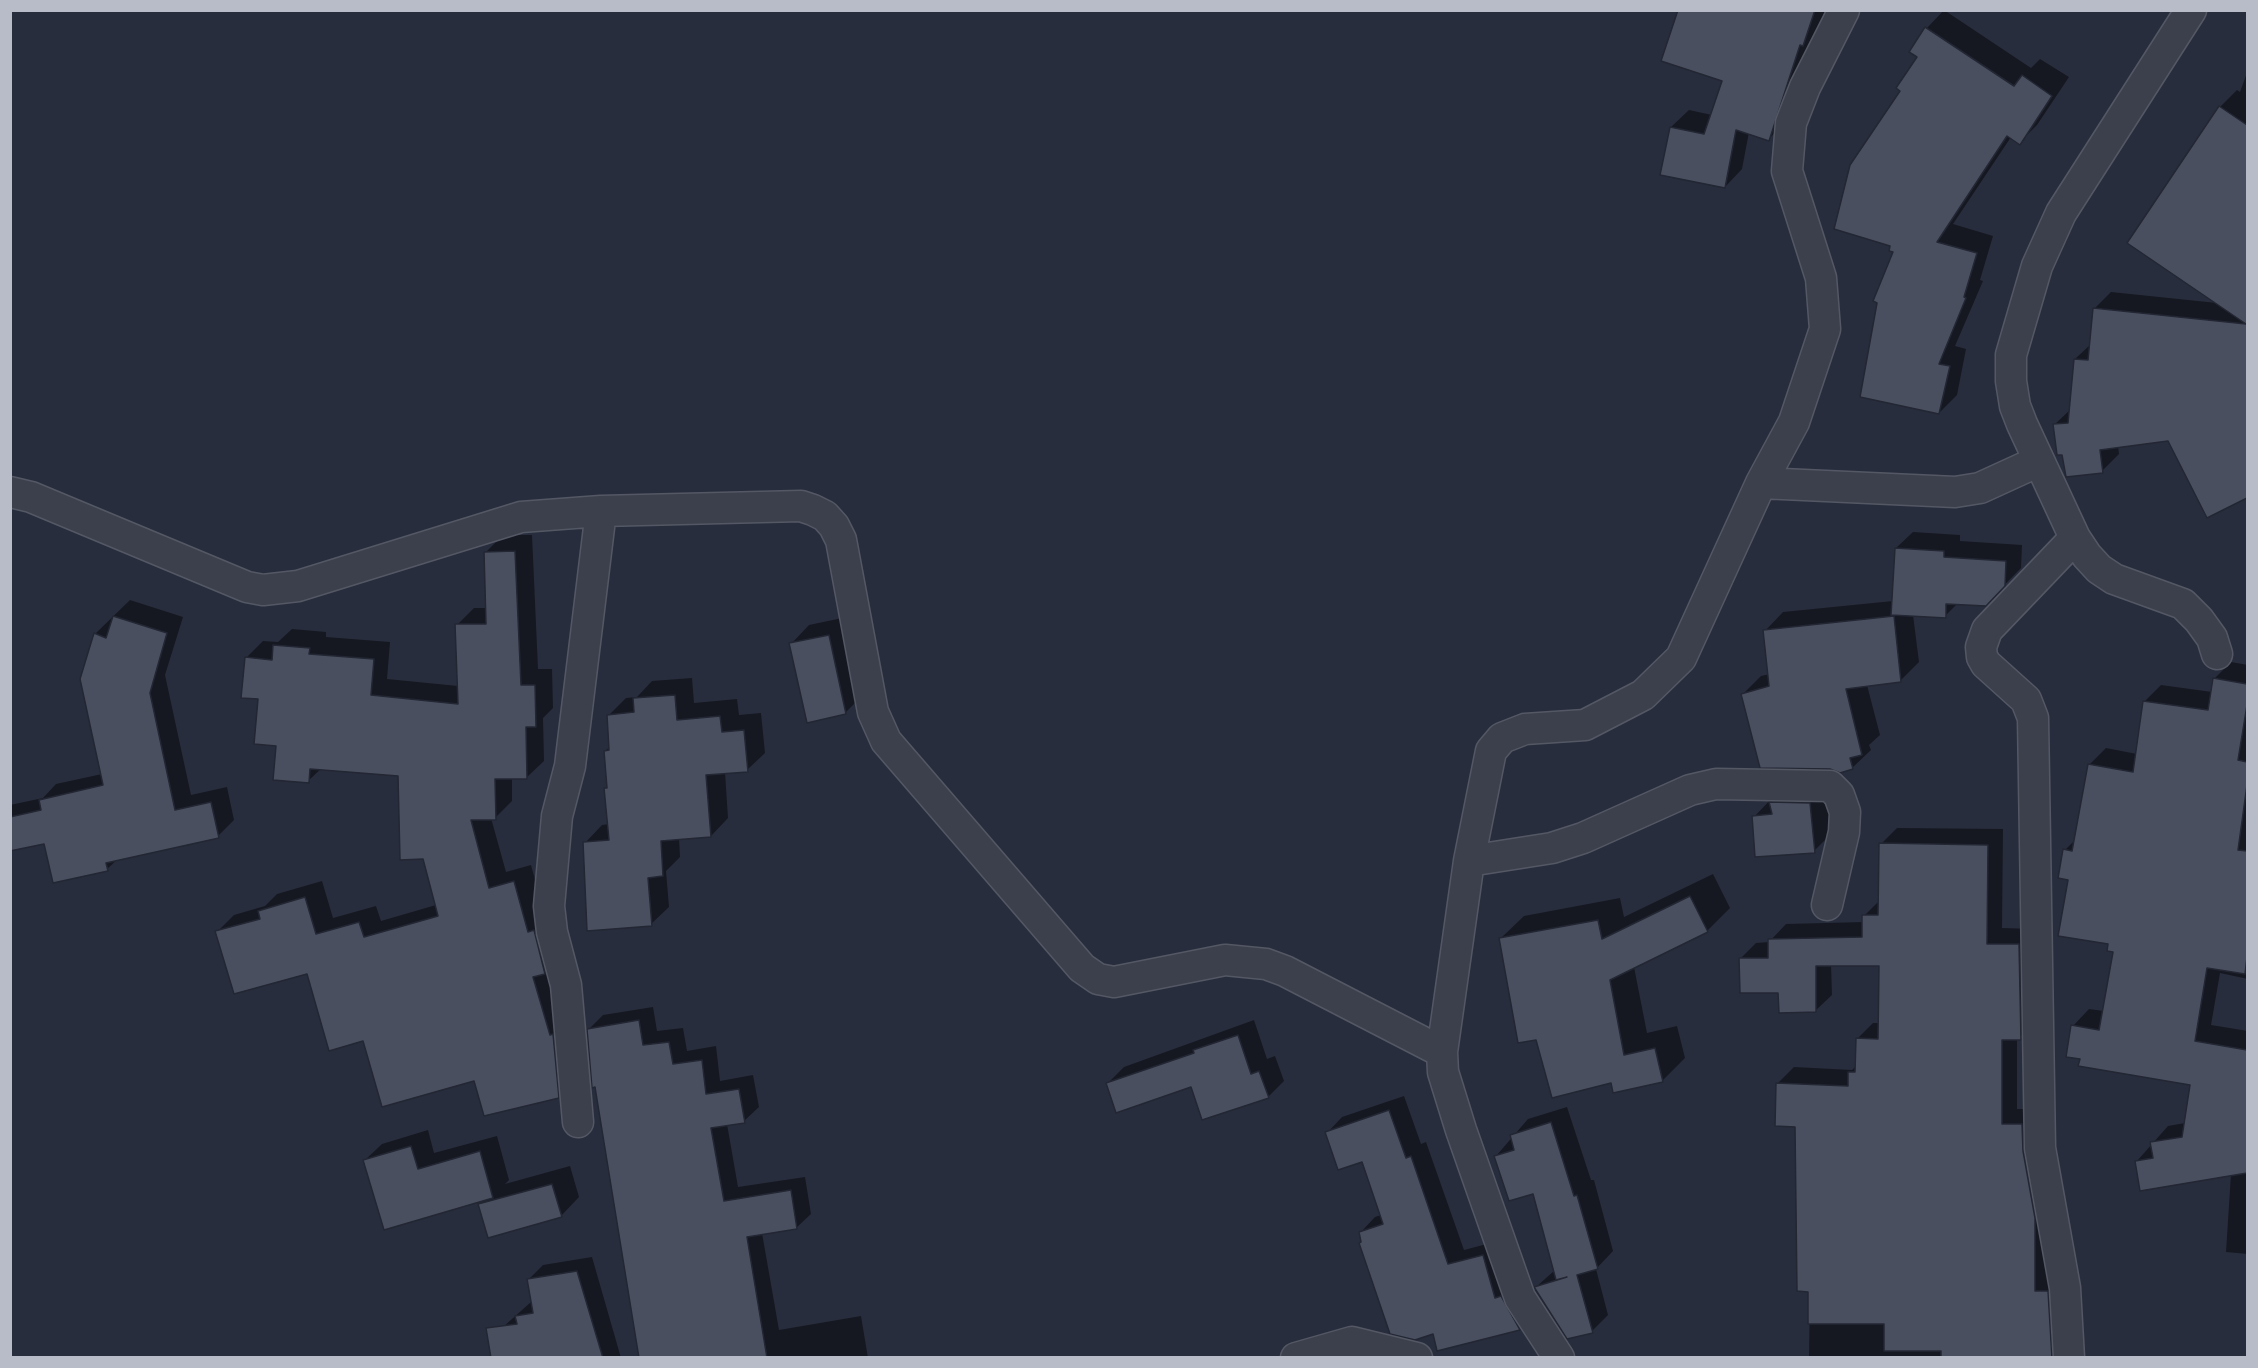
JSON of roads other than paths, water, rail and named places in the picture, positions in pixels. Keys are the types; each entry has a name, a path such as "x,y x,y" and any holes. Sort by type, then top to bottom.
{"street":[{"path":"1559,1358 1520,1298 1443,1072 1442,1052 1469,861 1491,752 1502,738 1525,729 1585,725 1643,695 1681,658 1761,483 1794,422 1825,329 1821,278 1788,171 1791,123 1805,87 1844,10"},
{"path":"2191,10 2061,213 2037,266 2011,355 2011,381 2014,406 2075,538 2099,568 2114,579 2183,604 2212,638 2217,654"},
{"path":"1761,483 1962,492 1980,488 2039,461"},
{"path":"10,492 31,497 247,587 263,590 298,586 520,517 601,511 801,506 825,516 834,526 845,554 873,712 886,741 1082,968 1098,979 1114,982 1225,960 1266,964 1285,971 1442,1052"},
{"path":"578,1122 566,985 552,932 549,906 557,816 570,766 601,511"},
{"path":"2069,1358 2065,1288 2040,1148 2032,718 2026,700 1986,664 1981,647 1987,630 2075,538"},
{"path":"1469,861 1552,848 1583,838 1666,799 1707,786 1830,786 1839,795 1845,812 1844,832 1827,905"},
{"path":"1296,1358 1352,1342 1417,1358"}]}
